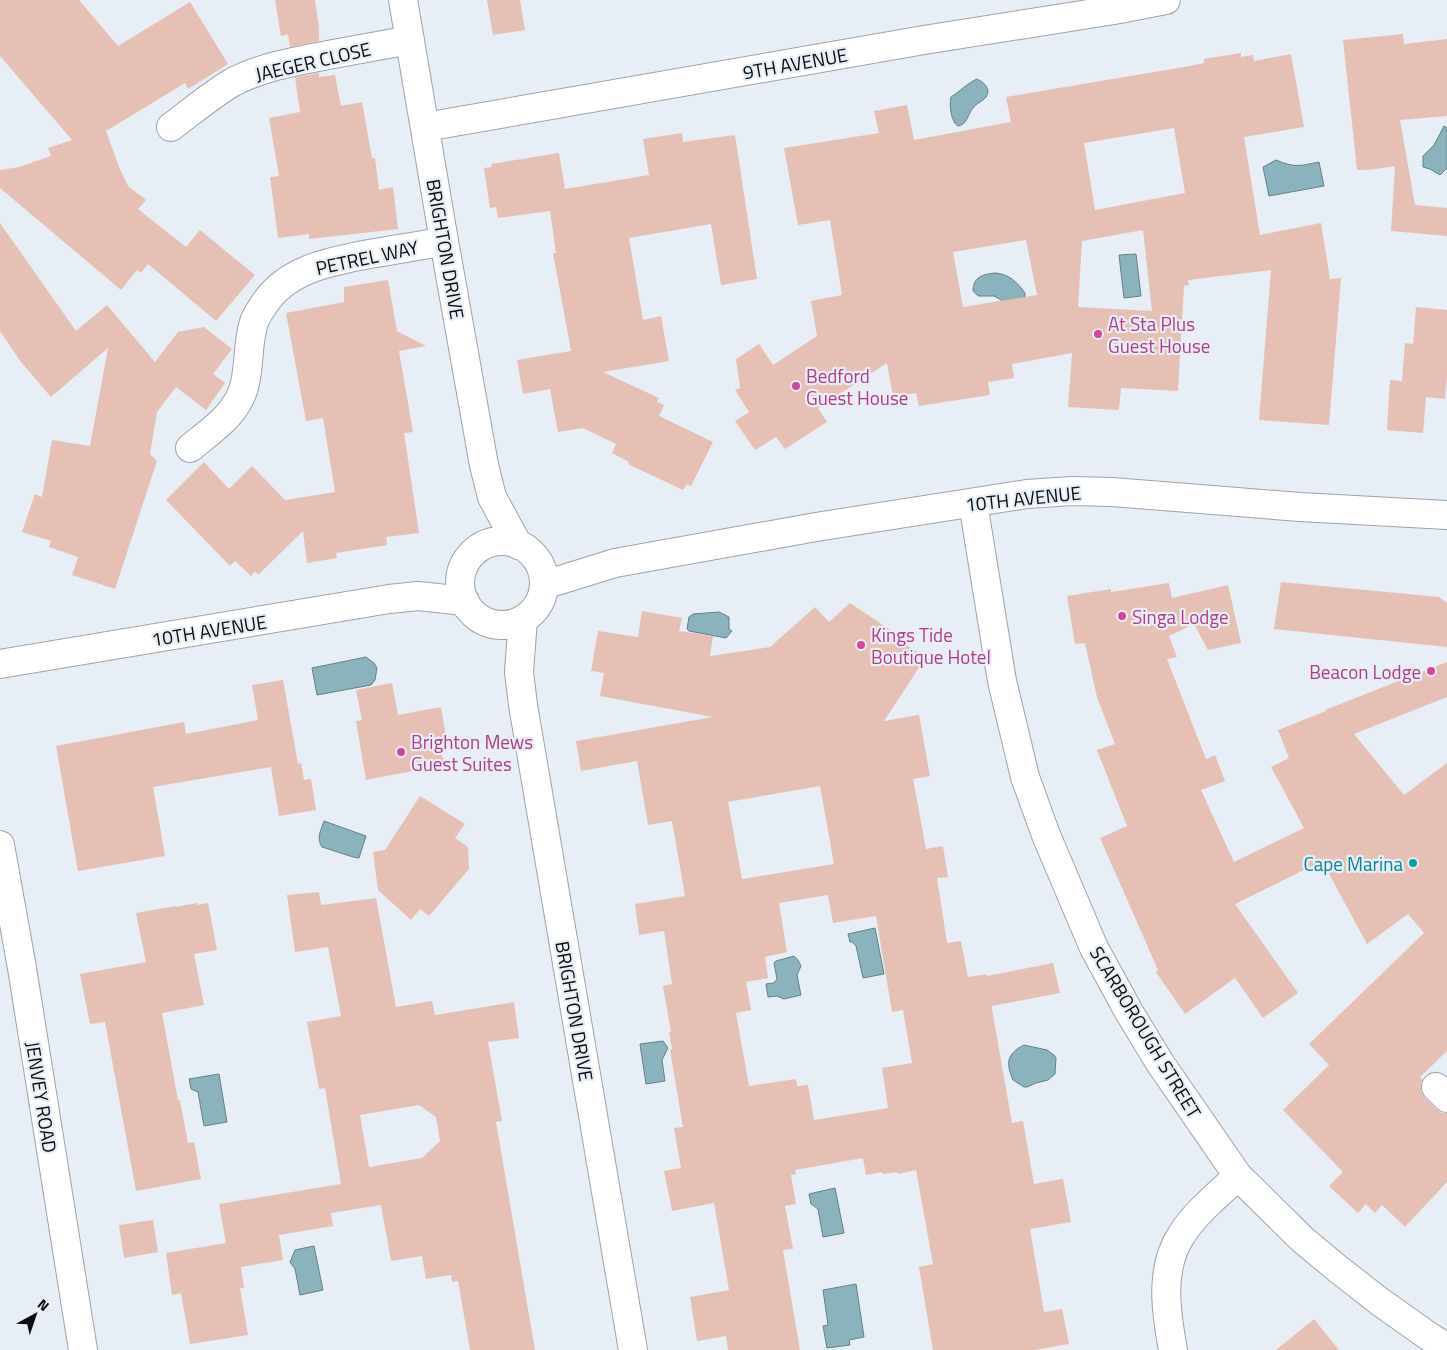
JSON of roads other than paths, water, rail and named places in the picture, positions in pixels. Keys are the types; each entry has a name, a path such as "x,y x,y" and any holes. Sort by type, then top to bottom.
{"street":[{"name":"BRIGHTON DRIVE","path":"403,0 484,466 492,497 533,564"},
{"name":"9TH AVENUE","path":"425,127 1166,0"},
{"name":"JAEGER CLOSE","path":"171,127 226,86 254,73 304,59 410,40"},
{"name":"PETREL WAY","path":"190,448 223,421 238,402 245,385 252,328 258,313 276,289 296,274 331,262 444,241"},
{"name":"10TH AVENUE","path":"533,564 603,566 919,510 1072,491 1112,492 1271,505 1447,515"},
{"path":"468,562 478,549 494,542 502,541 533,564 540,601 529,615 508,624 493,624 486,621 474,613 465,601 460,585 461,577 492,497"},
{"name":"SCARBOROUGH STREET","path":"973,503 1002,681 1025,777 1046,835 1094,948 1129,1012 1160,1063 1238,1176 1303,1240 1338,1269 1378,1301 1447,1348"},
{"name":"10TH AVENUE","path":"418,596 468,562"},
{"name":"10TH AVENUE","path":"0,664 418,596 465,601"},
{"name":"BRIGHTON DRIVE","path":"523,619 519,672 525,715 633,1350"},
{"name":"BRIGHTON DRIVE","path":"486,621 519,672"},
{"name":"JENVEY ROAD","path":"0,845 22,968 83,1350"},
{"path":"1173,1350 1168,1324 1166,1288 1173,1250 1189,1225 1238,1176"}],"water":[{"path":"977,79 985,85 988,94 973,108 966,121 958,126 951,113 951,97"},
{"path":"1444,126 1447,128 1447,168 1440,175 1423,167 1423,156 1434,145"},
{"path":"1276,160 1297,166 1319,162 1324,186 1269,196 1263,167"},
{"path":"1136,254 1141,296 1124,298 1119,255"},
{"path":"995,273 1009,277 1016,282 1025,293 1025,298 1003,301 994,296 978,296 973,291 973,286 977,279 986,274"},
{"path":"719,612 729,617 729,629 732,631 726,638 687,629 689,617 693,614"},
{"path":"366,657 377,668 375,680 371,685 317,695 312,668"},
{"path":"324,821 366,836 359,858 322,847 319,837"},
{"path":"875,928 884,974 863,978 856,946 850,942 848,934"},
{"path":"794,956 801,966 797,975 801,995 784,999 777,996 768,997 766,984 774,983 777,979 774,963"},
{"path":"663,1041 668,1048 662,1060 665,1081 646,1084 640,1044"},
{"path":"1024,1045 1047,1050 1054,1055 1056,1058 1055,1074 1048,1080 1027,1087 1013,1080 1009,1069 1009,1060 1018,1048"},
{"path":"219,1074 227,1122 204,1126 198,1092 191,1089 189,1079"},
{"path":"835,1188 844,1233 823,1237 818,1209 811,1204 809,1194"},
{"path":"314,1246 323,1290 300,1295 295,1269 290,1262 295,1250"},
{"path":"856,1284 864,1337 849,1340 850,1345 827,1348 823,1326 828,1325 823,1290"}],"place":[{"name":"At Sta Plus Guest House","path":"1098,334"},
{"name":"Bedford Guest House","path":"796,386"},
{"name":"Singa Lodge","path":"1122,616"},
{"name":"Kings Tide Boutique Hotel","path":"861,645"},
{"name":"Beacon Lodge","path":"1431,671"},
{"name":"Brighton Mews Guest Suites","path":"401,752"},
{"name":"Cape Marina","path":"1413,863"}]}
